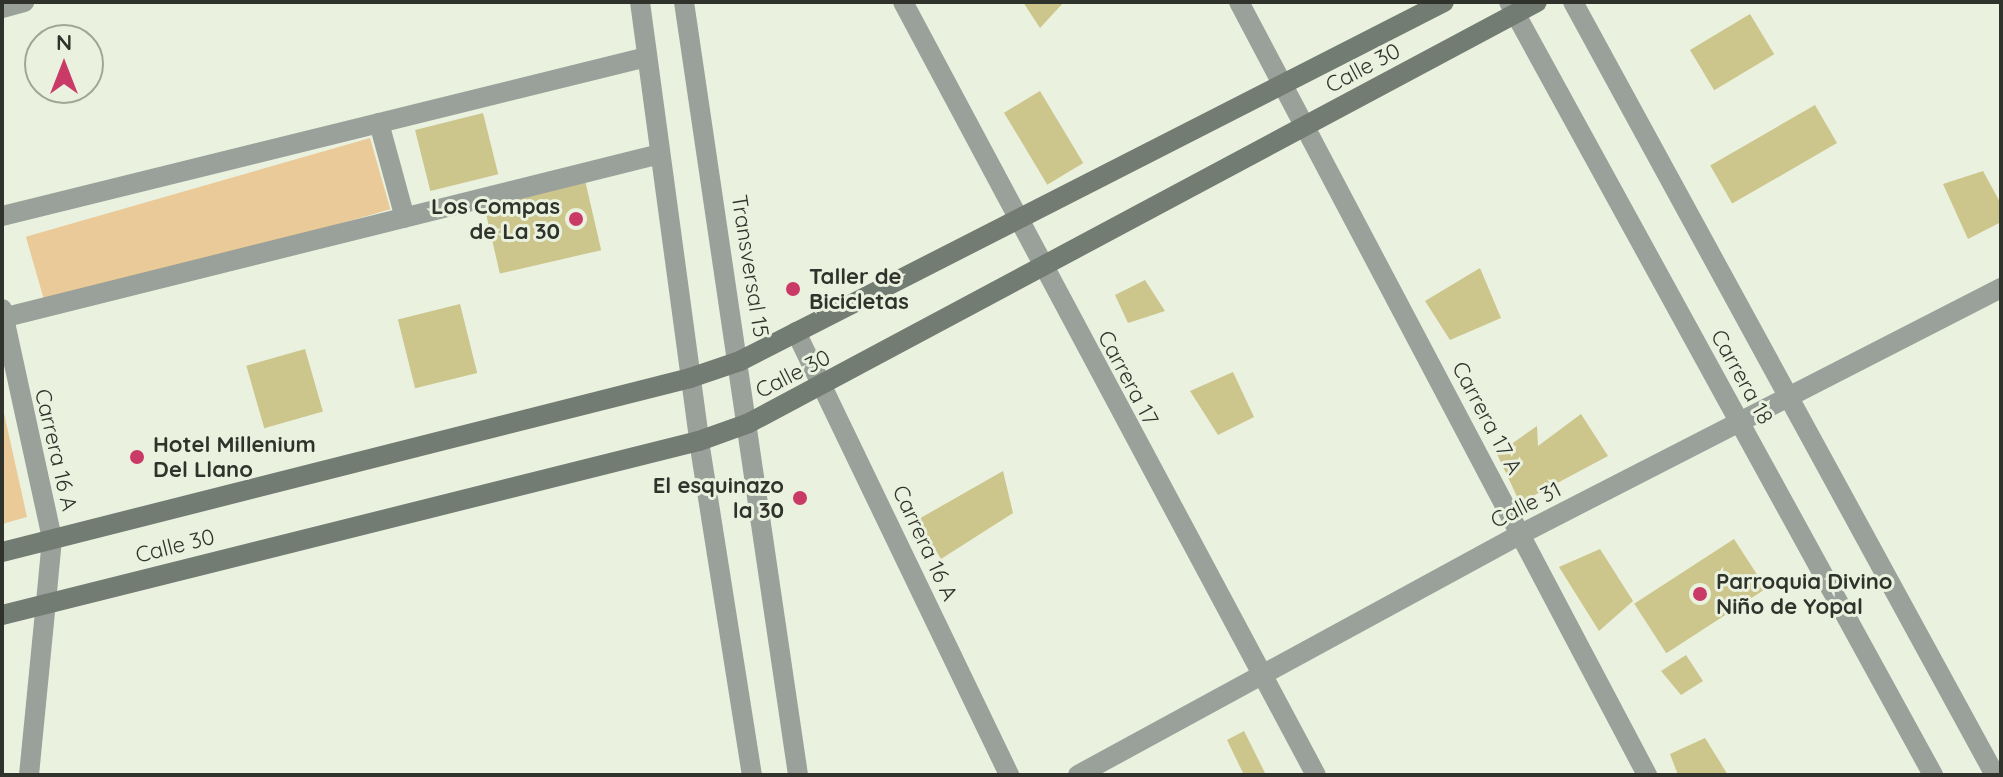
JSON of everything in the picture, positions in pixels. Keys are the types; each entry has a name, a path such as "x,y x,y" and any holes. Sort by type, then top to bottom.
{"main road":[{"name":"Calle 30","path":"2,552 690,378 740,361 1444,2"},
{"name":"Calle 30","path":"2,615 699,441 749,423 824,386 1306,125 1512,8 1537,2"}],"street":[{"path":"2,8 24,2"},
{"path":"640,2 699,441 752,775"},
{"name":"Transversal 15","path":"684,2 740,361 798,775"},
{"name":"Carrera 17","path":"903,2 1018,218 1041,268 1316,775"},
{"path":"1239,2 1286,85"},
{"name":"Carrera 18","path":"1573,2 1790,393 1995,775"},
{"name":"Carrera 18","path":"1512,8 1933,775"},
{"path":"2,216 647,57"},
{"name":"Carrera 17 A","path":"1286,85 1647,775"},
{"path":"379,123 405,218"},
{"path":"2,318 660,154"},
{"name":"Calle 31","path":"1078,775 1521,534 1740,423 1790,393 2001,288"},
{"name":"Carrera 16 A","path":"2,309 52,539 29,775"},
{"name":"Carrera 16 A","path":"796,332 1009,775"}],"shaded area":[{"path":"370,138 390,209 46,308 26,237"},
{"path":"2,404 27,517 2,524"}],"building":[{"path":"1023,2 1064,2 1040,28"},
{"path":"1750,14 1774,54 1714,90 1690,50"},
{"path":"1040,91 1083,163 1047,185 1004,113"},
{"path":"1815,105 1837,143 1732,204 1710,166"},
{"path":"483,113 498,174 430,191 415,130"},
{"path":"1983,171 2001,204 2001,222 1968,239 1943,184"},
{"path":"585,180 601,250 500,274 484,203"},
{"path":"1480,268 1501,318 1450,340 1425,301"},
{"path":"1145,280 1165,311 1128,323 1115,295"},
{"path":"460,304 477,373 415,388 398,319"},
{"path":"305,349 323,411 264,428 246,366"},
{"path":"1233,372 1254,417 1218,435 1190,391"},
{"path":"1581,414 1608,456 1520,503 1497,454 1537,426 1538,446"},
{"path":"1003,471 1013,513 941,559 917,520"},
{"name":"Parroquia Divino Niño de Yopal","path":"1734,539 1766,588 1666,653 1634,604"},
{"path":"1600,549 1633,601 1599,631 1559,567"},
{"path":"1686,655 1703,681 1681,695 1661,671"},
{"path":"1244,731 1266,775 1244,775 1227,740"},
{"path":"1705,738 1728,775 1678,775 1670,754"}],"place":[{"name":"Los Compas de La 30","path":"576,219"},
{"name":"Taller de Bicicletas","path":"793,289"},
{"name":"Hotel Millenium Del Llano","path":"137,457"},
{"name":"El esquinazo la 30","path":"800,498"},
{"name":"Parroquia Divino Niño de Yopal","path":"1700,594"}]}
